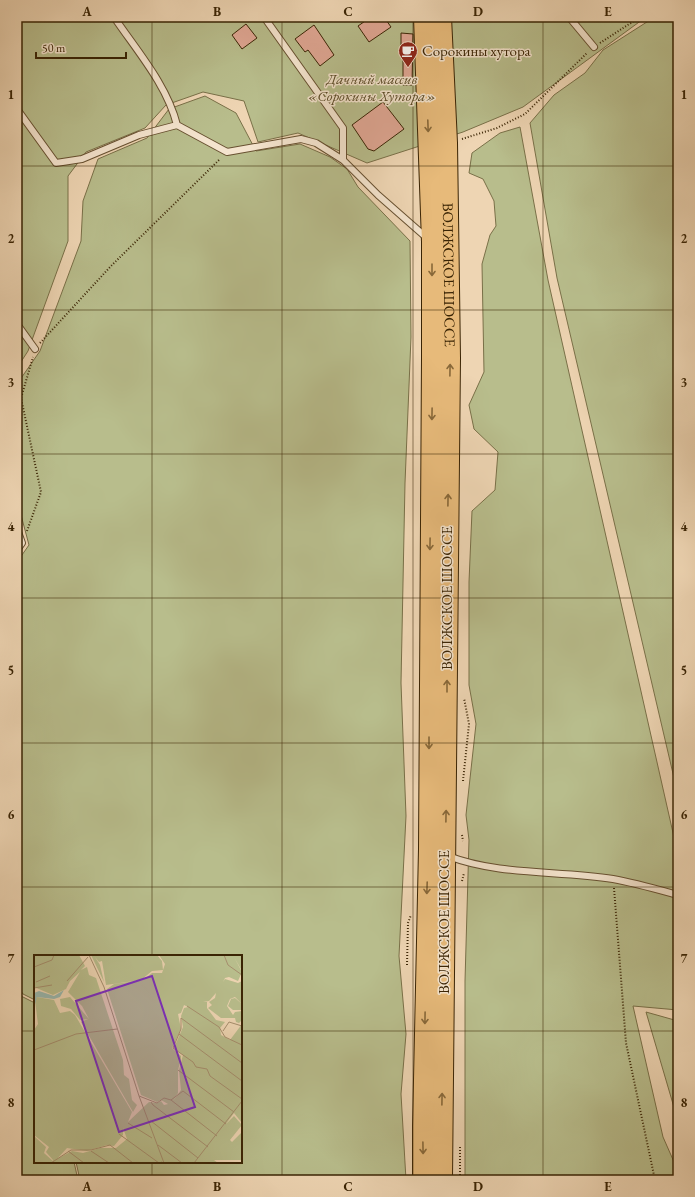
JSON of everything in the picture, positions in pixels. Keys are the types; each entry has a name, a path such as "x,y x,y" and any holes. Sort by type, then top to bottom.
{"main road":[{"name":"ВОЛЖСКОЕ ШОССЕ","path":"423,1180 429,849 432,242 424,17"},
{"name":"ВОЛЖСКОЕ ШОССЕ","path":"441,17 447,143 450,358 442,1180"}],"lane":[{"path":"114,17 166,93 173,111 176,125"},
{"path":"264,17 343,128 342,160"},
{"path":"569,17 594,47"},
{"path":"17,109 56,163 82,159 139,135 176,125 227,152 301,138 316,143 342,160 378,195 432,242"},
{"path":"17,324 35,349"},
{"path":"17,529 22,543 17,550"},
{"path":"444,855 462,862 514,872 613,879 678,895"}],"path":[{"path":"447,143 497,128 526,114 594,47 640,17"},
{"path":"17,403 21,398 35,349 111,266 227,152"},
{"path":"21,398 41,492 22,543"},
{"path":"613,879 626,1043 655,1180"}],"green space":[{"name":"Дачный массив «Сорокины Хутора»","path":"17,17 646,17 523,107 463,132 367,163 298,133 258,142 244,101 203,92 166,105 145,128 86,152 68,176 68,241 28,351 17,368"},
{"path":"651,17 678,17 678,795 557,278 530,123 554,95 585,73 603,50 650,20"},
{"path":"205,96 236,113 256,151 300,144 330,157 347,169 358,187 410,241 411,337 405,483 401,683 406,816 399,956 406,1034 401,1094 406,1180 80,1180 76,1163 242,1163 242,955 34,955 34,1000 23,994 17,985 17,562 29,545 21,515 17,510 17,384 40,351 81,241 83,201 98,159 147,138 169,109"},
{"path":"520,127 548,280 678,855 678,1010 633,1006 663,1137 678,1171 678,1180 465,1180 465,981 469,840 466,815 476,724 469,685 469,582 472,511 495,490 498,452 474,429 469,405 484,372 482,264 490,235 496,226 494,201 483,179 469,173 472,153 500,133"},
{"path":"17,989 21,996 34,1002 34,1163 74,1163 78,1180 17,1180"},
{"path":"646,1012 678,1021 678,1121"}],"building":[{"path":"371,17 384,17 391,27 369,42 358,26"},
{"path":"246,24 257,38 242,49 232,35"},
{"path":"314,25 334,55 320,66 308,50 305,52 295,39"},
{"path":"401,33 413,34 412,85 403,85 403,48 401,48"},
{"path":"383,102 404,129 374,151 368,149 352,125"}],"place":[{"name":"Сорокины хутора","path":"408,68"}]}
